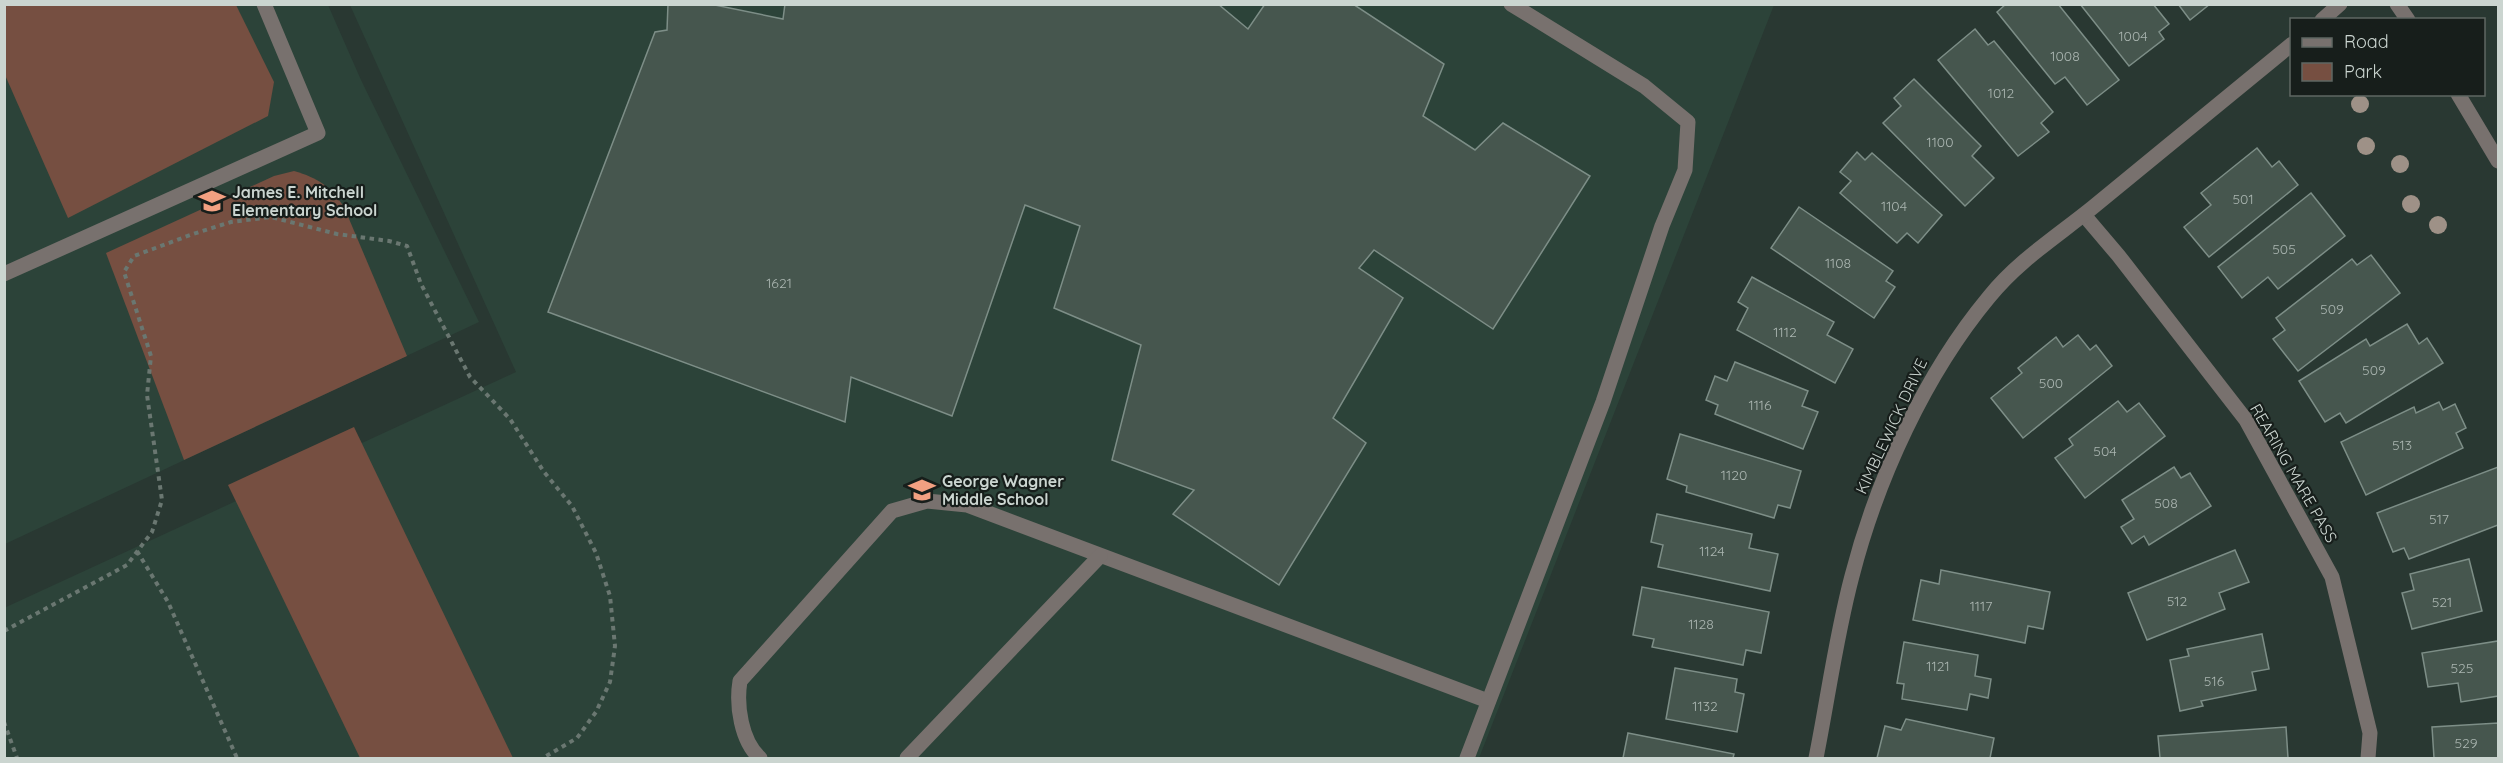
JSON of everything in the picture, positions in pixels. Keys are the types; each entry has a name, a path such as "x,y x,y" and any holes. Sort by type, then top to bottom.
{"street":[{"path":"4,274 318,133 264,4"},
{"path":"1467,759 1603,402 1662,226 1685,170 1688,122 1644,86 1511,4"},
{"path":"2324,18 2340,4"},
{"path":"2397,4 2407,18"},
{"name":"KIMBLEWICK DRIVE","path":"1816,759 1852,576 1873,508 1910,422 1942,359 1989,296 2026,258 2084,215 2290,46"},
{"path":"2459,96 2499,160"},
{"name":"REARING MARE PASS","path":"2084,215 2113,248 2246,420 2332,577 2370,733 2368,759"},
{"path":"760,759 755,754 742,725 737,696 740,681 892,511 927,501 967,505 1488,701"},
{"path":"907,759 1100,556"}],"path":[{"path":"4,631 127,565 152,532 162,500 147,395 151,356 124,272 134,256 231,222 271,217 337,234 389,241 408,246 421,284 470,377 510,419 544,472 572,506 596,553 610,596 615,646 610,682 596,712 577,738 543,759"},
{"path":"137,551 168,602 237,759"},
{"path":"4,722 17,759"}],"shaded area":[{"name":"James E. Mitchell Elementary School","path":"4,5 328,5 361,80 479,322 5,544"},
{"name":"George Wagner Middle School","path":"350,5 1774,5 1479,758 5,758 4,608 516,372"}],"green space":[{"path":"4,5 236,5 274,82 268,116 68,218 5,75"},
{"path":"294,171 323,184 344,207 407,356 184,460 106,253 274,176"},
{"path":"354,427 513,758 360,758 228,485"}],"building":[{"path":"668,4 710,4 783,19 785,4 1218,4 1248,29 1265,4 1353,4 1444,64 1423,116 1475,150 1503,123 1590,176 1493,329 1374,250 1359,268 1403,298 1333,418 1366,443 1279,585 1173,514 1194,490 1112,460 1141,345 1054,308 1080,226 1025,205 952,416 851,377 845,422 548,312 655,32 667,30"},
{"path":"2006,4 2058,4 2119,80 2087,105 2065,77 2055,84 1997,12"},
{"path":"2080,4 2153,4 2169,24 2159,32 2164,39 2129,66"},
{"path":"2178,4 2210,4 2190,20"},
{"path":"1975,29 1988,45 1994,41 2053,112 2041,123 2049,132 2018,156 1938,60"},
{"path":"1914,79 1981,146 1972,156 1994,178 1965,206 1883,123 1901,106 1894,98"},
{"path":"2257,148 2272,167 2279,161 2298,185 2209,257 2184,227 2211,205 2201,193"},
{"path":"1857,152 1865,160 1872,153 1942,215 1918,243 1907,233 1897,243 1840,193 1851,181 1840,172"},
{"path":"2311,193 2345,236 2278,289 2268,277 2242,298 2218,267"},
{"path":"1799,207 1893,271 1886,281 1895,287 1874,318 1771,248"},
{"path":"2371,255 2400,293 2298,371 2273,339 2285,330 2276,318 2352,259 2357,265"},
{"path":"1752,277 1834,322 1827,335 1853,349 1835,383 1737,330 1748,308 1738,302"},
{"path":"2407,324 2419,344 2427,338 2443,363 2346,423 2340,413 2325,422 2299,381 2366,339 2370,346"},
{"path":"2078,335 2090,350 2096,345 2112,366 2023,438 1991,398 2022,373 2018,368 2056,337 2063,347"},
{"path":"1735,362 1808,391 1802,406 1818,412 1803,449 1715,414 1718,405 1706,400 1715,376 1727,381"},
{"path":"2118,401 2127,412 2139,403 2165,436 2085,498 2055,458 2073,445 2069,439"},
{"path":"2439,402 2443,410 2455,404 2466,428 2456,433 2463,448 2366,495 2341,442 2414,407 2416,413"},
{"path":"1680,434 1801,471 1790,508 1778,505 1774,518 1686,492 1687,486 1667,479"},
{"path":"2174,467 2181,478 2190,473 2211,506 2149,545 2144,536 2132,544 2121,527 2134,519 2122,500"},
{"path":"2498,467 2498,525 2409,559 2404,548 2393,552 2377,513"},
{"path":"1657,514 1752,534 1749,548 1778,554 1770,591 1658,567 1663,545 1651,542"},
{"path":"2235,550 2249,582 2219,593 2225,609 2147,640 2128,593"},
{"path":"2469,559 2482,611 2412,629 2402,593 2414,590 2410,574"},
{"path":"1941,570 2050,592 2043,629 2028,626 2025,643 1913,620 1921,580 1939,584"},
{"path":"1642,587 1769,612 1761,653 1746,650 1743,665 1652,647 1654,639 1633,635"},
{"path":"2262,634 2269,669 2252,672 2256,690 2201,701 2203,706 2180,711 2170,660 2189,656 2187,649"},
{"path":"2498,641 2498,696 2461,702 2458,683 2428,687 2422,653"},
{"path":"1904,642 1978,655 1975,676 1991,679 1988,698 1970,694 1967,710 1902,699 1904,684 1897,683"},
{"path":"1675,668 1737,679 1735,692 1744,694 1737,732 1666,719"},
{"path":"1906,719 1994,738 1990,758 1877,758 1885,726 1901,730"},
{"path":"2498,723 2498,758 2434,758 2432,727"},
{"path":"2286,727 2288,758 2160,758 2158,736"},
{"path":"1628,733 1734,754 1733,758 1623,758"}],"place":[{"name":"James E. Mitchell Elementary School","path":"212,201"},
{"name":"George Wagner Middle School","path":"922,490"}]}
